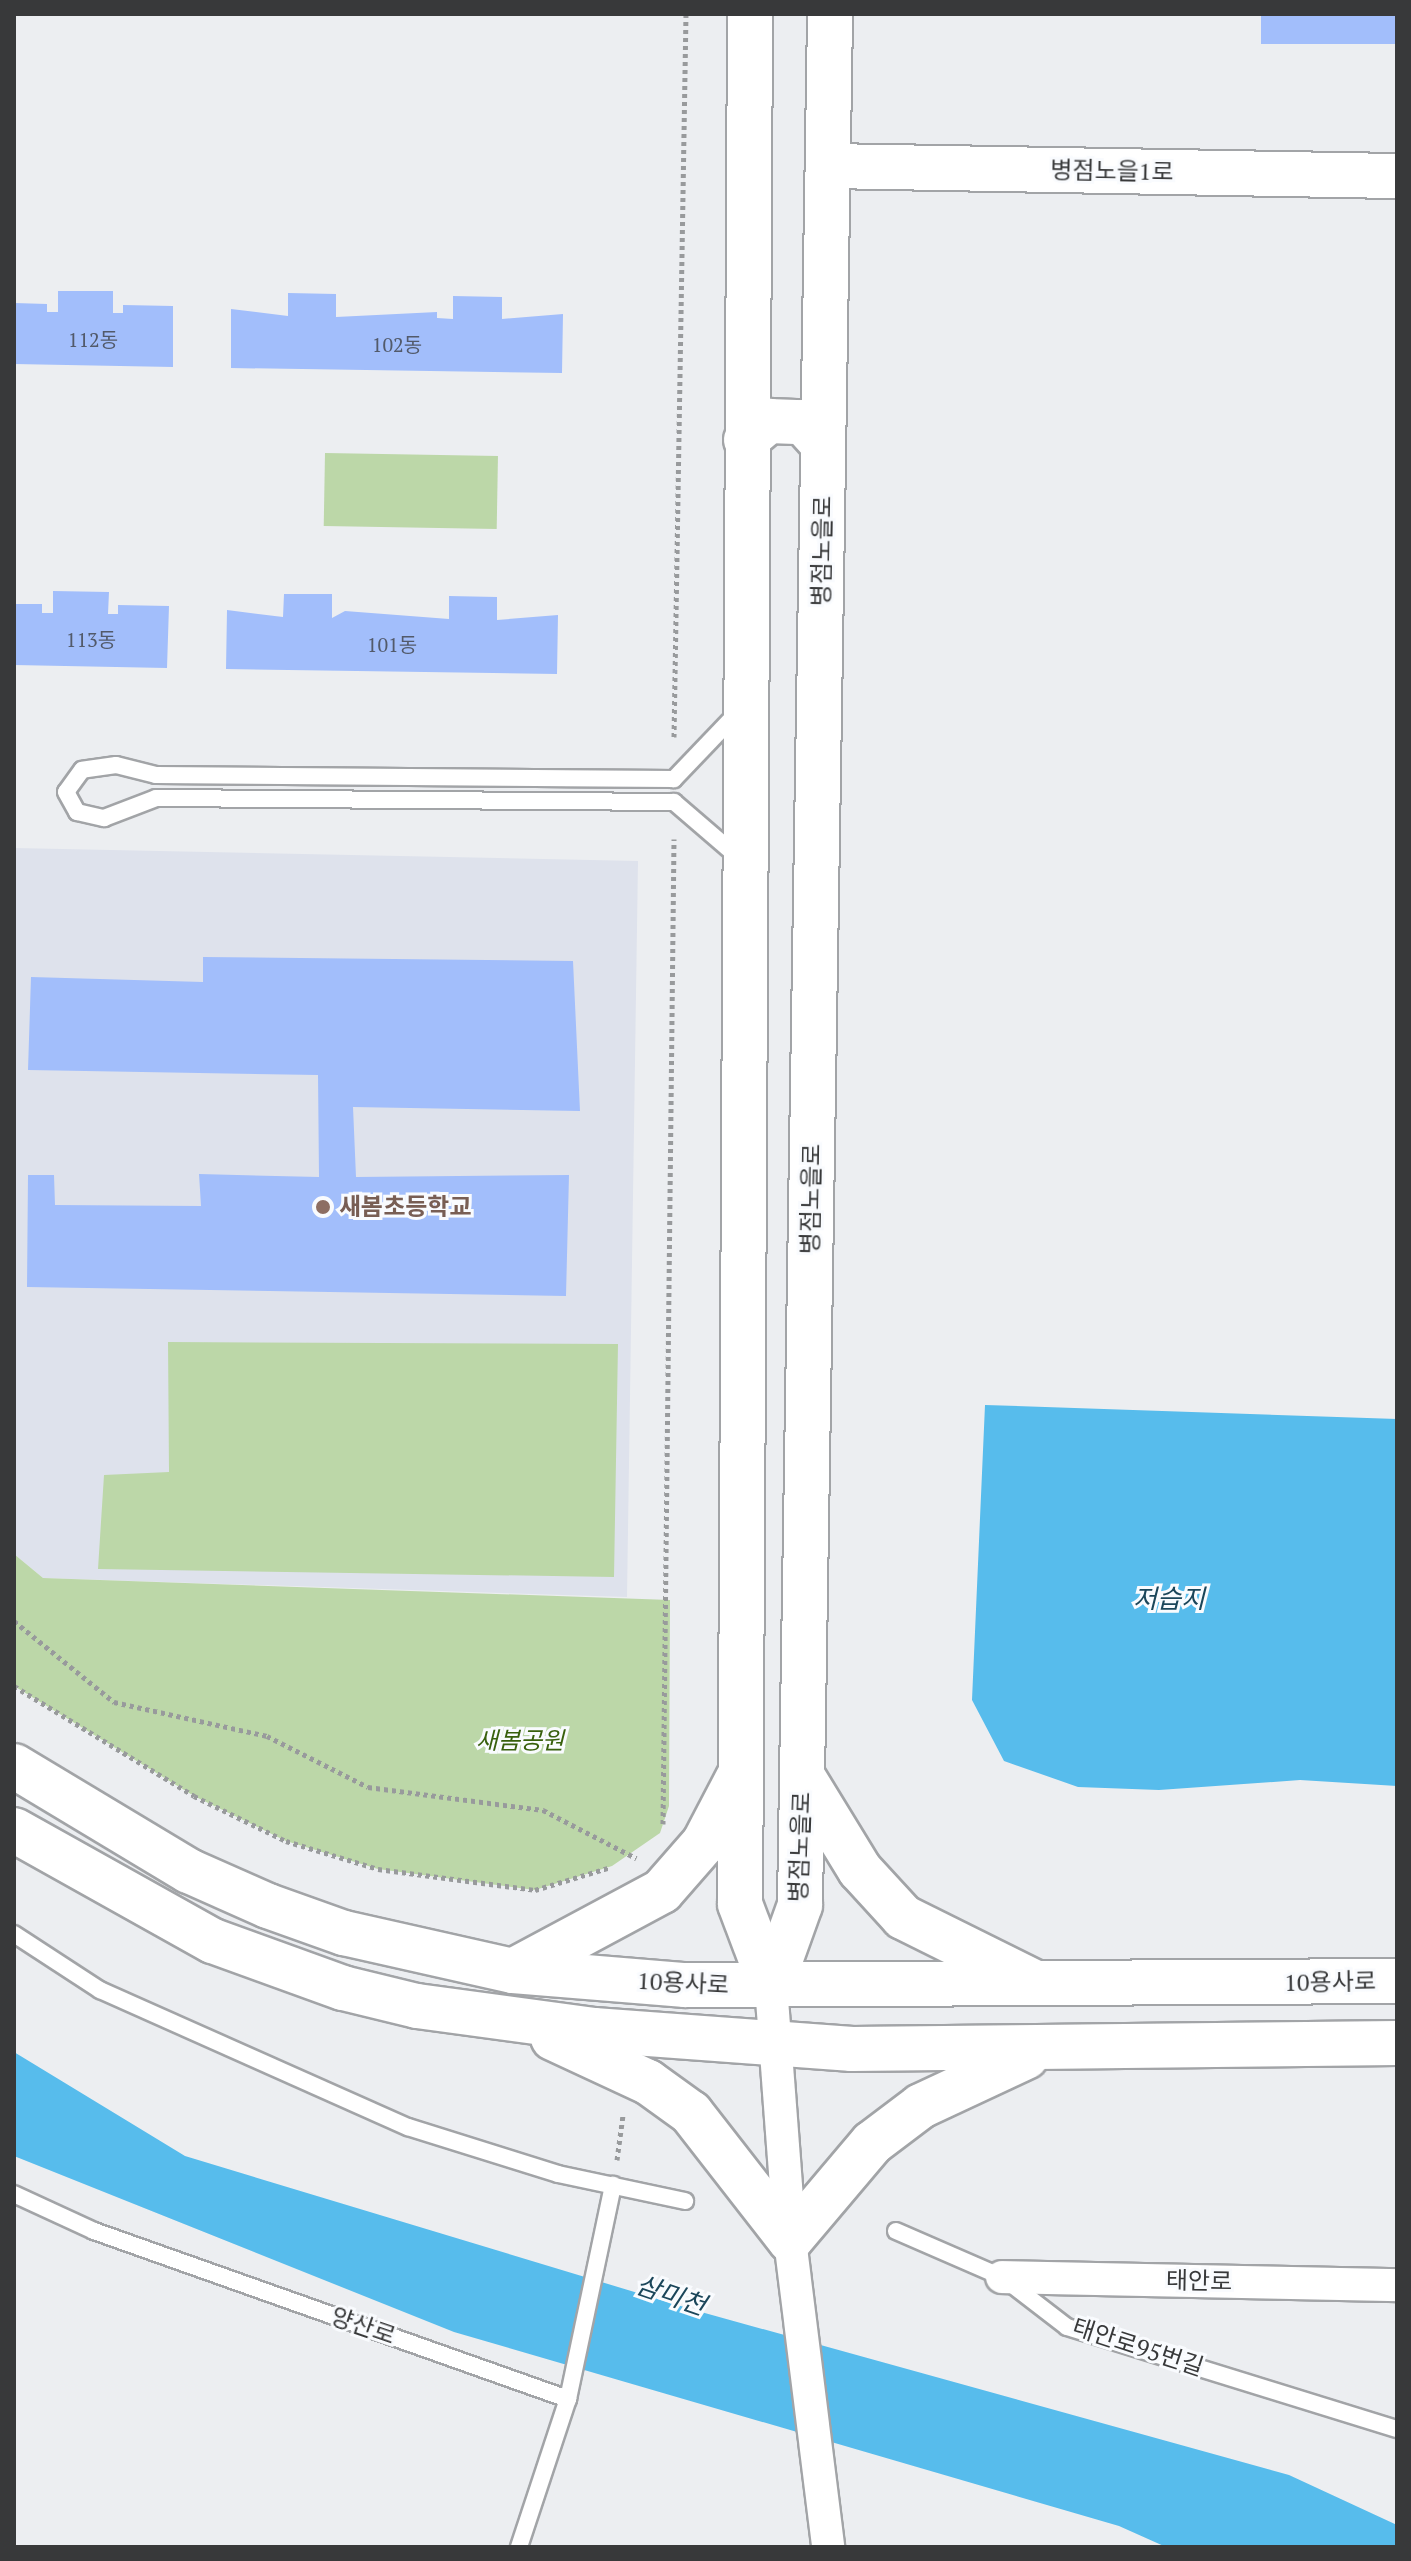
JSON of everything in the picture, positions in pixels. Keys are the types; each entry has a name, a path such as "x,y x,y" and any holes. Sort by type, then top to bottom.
{"street":[{"path":"750,14 740,1904 771,1986 790,2240 828,2547"},
{"name":"병점노을로","path":"771,1986 800,1905 830,14"},
{"name":"병점노을1로","path":"828,166 1397,176"},
{"path":"746,440 769,421 803,422 823,444"},
{"name":"10용사로","path":"14,1766 189,1871 268,1906 344,1933 513,1971 771,1986 1397,1981"},
{"path":"741,1773 760,1786 782,1788 802,1775 833,1832 903,1917 1040,1984"},
{"path":"513,1971 662,1891 704,1843 741,1773"},
{"path":"14,1830 131,1901 271,1964 417,2006 528,2021 777,2044 1043,2050 1396,2043"},
{"path":"528,2021 567,2014 577,1998 556,1975"},
{"path":"528,2021 648,2082 691,2113 790,2240"},
{"path":"790,2240 872,2143 921,2106 1043,2050"},
{"name":"태안로","path":"1002,2277 1397,2285"}],"lane":[{"path":"744,863 674,802 156,798 104,818 77,812 66,792 82,770 116,765 156,775 674,779 745,705"},
{"path":"14,1934 100,1990 408,2127 613,2185 685,2201"},
{"path":"519,2547 568,2399 613,2185"},
{"name":"양산로","path":"14,2194 94,2231 568,2399"},
{"name":"태안로95번길","path":"896,2231 1002,2277 1067,2327 1397,2429"}],"path":[{"path":"674,779 686,14"},
{"path":"660,1833 669,1806 674,802"},
{"path":"14,1621 114,1702 267,1736 368,1787 543,1810 634,1855"},
{"path":"14,1686 194,1796 286,1841 378,1869 535,1890 634,1855 642,1848"},
{"path":"613,2185 625,2101"}],"shaded area":[{"name":"새봄초등학교","path":"14,848 638,861 627,1597 43,1578 14,1554"}],"green space":[{"path":"325,453 498,456 497,529 324,526"},
{"path":"168,1342 618,1344 614,1577 98,1569 104,1475 169,1472"},
{"name":"새봄공원","path":"14,1554 43,1578 670,1600 669,1806 660,1833 612,1866 535,1890 378,1869 286,1841 194,1796 14,1686"}],"water":[{"name":"저습지","path":"985,1405 1397,1419 1397,1786 1300,1780 1159,1790 1078,1787 1004,1761 972,1700"},
{"path":"14,2052 185,2156 694,2310 1289,2475 1397,2525 1397,2547 1166,2547 1119,2526 454,2332 14,2156"}],"building":[{"path":"1261,14 1397,14 1397,44 1261,44"},
{"path":"58,291 113,291 113,313 123,313 123,305 173,306 173,367 14,364 14,303 47,304 47,312 58,312"},
{"path":"288,293 336,294 336,317 437,312 437,318 453,319 453,296 502,297 502,319 563,314 562,373 231,368 231,309 288,316"},
{"path":"53,591 109,592 108,614 118,614 118,605 169,606 167,668 14,665 14,604 42,604 42,613 53,613"},
{"path":"284,594 332,594 332,618 345,611 449,619 449,596 497,597 497,620 558,615 557,674 226,669 227,610 283,617"},
{"path":"203,957 573,961 580,1111 353,1107 356,1177 569,1175 566,1296 27,1287 28,1175 54,1175 55,1205 201,1206 199,1174 319,1177 318,1075 28,1070 31,977 203,982"}],"place":[{"name":"새봄초등학교","path":"323,1207"}],"water label":[{"name":"삼미천","path":"671,2295"}]}
